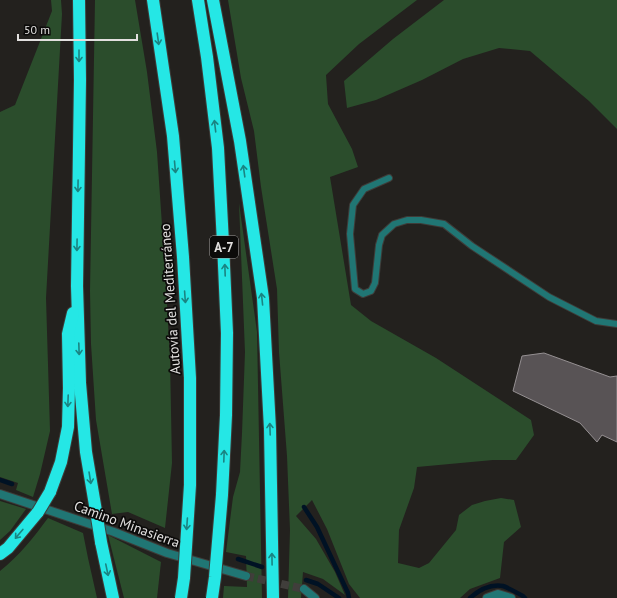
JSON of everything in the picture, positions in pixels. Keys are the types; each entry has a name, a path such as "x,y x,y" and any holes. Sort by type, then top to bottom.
{"highway":[{"path":"79,0 80,80 77,296 80,390 86,452 101,542 113,598"},
{"name":"Autovía del Mediterráneo","path":"153,0 173,136 190,378 190,485 184,578 181,598"},
{"name":"A-7","path":"198,0 207,57 218,148 224,243 227,333 226,414 222,494 212,598"},
{"path":"213,0 240,140 262,298 270,429 272,598"},
{"path":"0,554 8,548 38,512 50,492 61,462 68,427 68,334 77,296"}],"street":[{"name":"Camino Minasierra","path":"0,494 114,532 167,553 246,576"},
{"path":"304,590 315,598"},
{"path":"487,598 498,594 511,598"}],"lane":[{"path":"389,178 364,189 353,205 350,234 355,289 363,294 371,291 375,283 379,245 382,235 394,224 407,220 421,220 444,224 472,246 549,297 596,321 617,324"}],"green space":[{"path":"51,0 61,0 62,14 46,298 50,431 33,497 16,490 18,483 0,477 0,112 15,105 52,11"},
{"path":"95,0 135,0 147,72 157,152 170,359 172,463 165,528 128,512 112,514 96,420 91,344 90,291"},
{"path":"228,0 417,0 359,44 326,75 328,104 352,149 358,167 330,177 351,305 371,321 436,358 531,420 534,435 516,460 493,460 417,467 414,488 399,530 398,563 419,568 429,563 456,530 459,515 472,505 501,498 514,500 521,527 504,542 500,578 470,589 460,598 360,598 349,584 327,529 312,500 296,516 316,539 335,572 345,595 323,579 303,572 301,598 288,598 290,530 287,456 279,352 277,289 254,131 241,78"},
{"path":"444,0 617,0 617,129 589,101 530,51 499,48 463,59 422,80 376,100 347,108 344,81 393,39"},
{"path":"239,203 257,332 262,598 223,598 224,586 247,587 246,556 226,552 233,497 240,472 242,433 245,352"},
{"path":"0,501 26,509 10,531 0,540"},
{"path":"48,518 83,533 97,598 0,598 0,571 26,546"},
{"path":"108,535 161,562 157,598 124,598"}],"building":[{"path":"544,353 610,377 617,376 617,442 602,435 597,442 580,423 513,391 522,356"}],"waterway":[{"path":"0,480 12,484"},
{"path":"304,507 317,527 349,598"},
{"path":"124,525 159,536"},
{"path":"238,559 262,567"},
{"path":"306,580 318,584 339,598"},
{"path":"470,598 477,592 494,586 503,586 525,598"}],"tunnel":[{"path":"246,576 304,589"}]}
